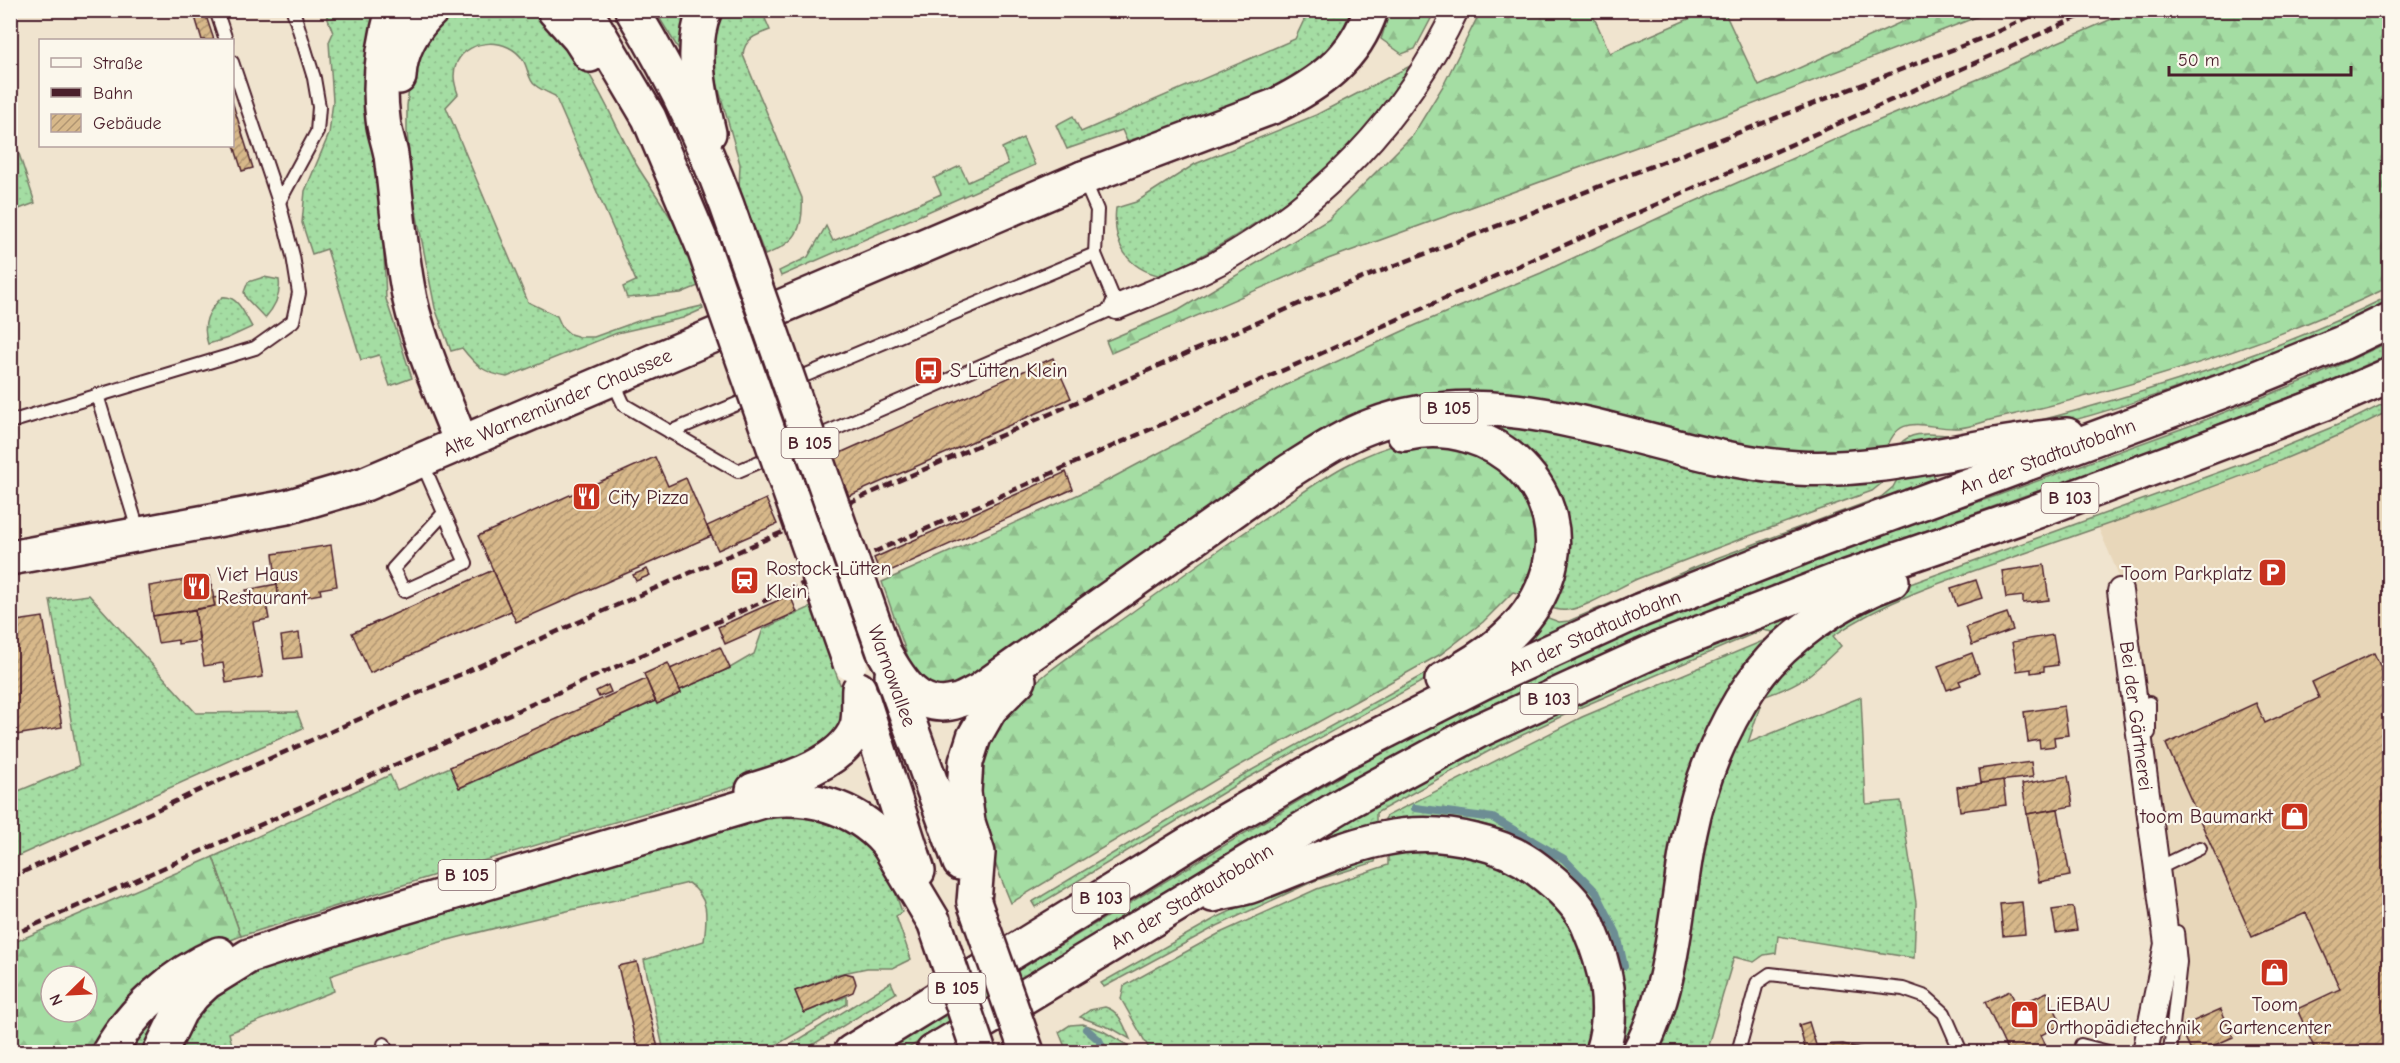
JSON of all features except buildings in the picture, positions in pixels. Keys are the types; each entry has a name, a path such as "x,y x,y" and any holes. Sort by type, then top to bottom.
{"main road":[{"path":"393,10 382,63 382,120 390,153 402,252 411,302 435,376 461,442"},
{"path":"390,153 397,121 399,68 407,41 420,21 432,10"},
{"path":"554,10 579,38 611,88 640,143 670,166"},
{"name":"B 105","path":"585,10 649,118 670,166"},
{"name":"B 105","path":"632,10 656,49 687,111 724,196"},
{"path":"705,10 696,44 704,107 724,196"},
{"name":"Alte Warnemünder Chaussee","path":"10,558 287,507 365,484 1083,178 1275,106 1305,91 1341,62 1360,38 1371,10"},
{"name":"Warnowallee","path":"670,166 703,246 854,676 979,1053"},
{"name":"Warnowallee","path":"724,196 1027,1053"},
{"name":"An der Stadtautobahn","path":"851,1053 1222,823 1337,756 1483,682 1641,610 1823,539 2234,387 2342,343 2390,320"},
{"name":"An der Stadtautobahn","path":"933,1053 1349,801 1478,731 1658,649 1838,580 2024,516 2323,404 2390,375"},
{"name":"B 105","path":"884,652 901,682 911,692 929,702 957,702 979,691 1288,472 1333,444 1372,425 1408,415 1454,407 1505,408 1573,421 1672,447 1796,468 1849,469 1951,455 2040,438 2116,431"},
{"path":"974,902 978,853 968,822 964,792 966,762 974,737 990,709 1022,677 1298,483 1341,456 1380,440 1416,431 1446,431 1473,436 1514,459 1529,474 1541,492 1552,529 1551,554 1546,581 1534,605 1514,631 1490,652 1368,719 1337,756"},
{"path":"1639,1053 1649,1032 1665,985 1690,830 1705,780 1726,729 1751,684 1786,645 1817,621 1846,603 1877,586 1950,560 2024,516"},
{"name":"B 105","path":"109,1053 118,1037 139,1011 180,975 243,944 329,916 794,777 818,765 848,742 857,725 854,676"},
{"path":"160,1053 180,1011 193,995 207,982 249,956 358,921 763,801 785,798 815,801 839,808 862,822 885,842 934,922"},
{"name":"B 103","path":"1179,903 1251,885 1290,868 1382,838 1415,833 1453,835 1491,844 1526,861 1557,884 1584,915 1602,957 1609,999 1606,1038 1602,1053"}],"street":[{"path":"1117,307 1217,263 1281,222 1314,196 1347,167 1377,135 1416,85 1456,10"},
{"name":"Bei der Gärtnerei","path":"2120,591 2167,944 2145,1053"}],"lane":[{"path":"216,10 226,39"},
{"path":"279,202 317,132 319,107 314,78 293,10"},
{"path":"10,422 255,348 293,321 299,293 293,256 279,202 234,68"},
{"path":"613,380 624,405 738,471 1117,307 1095,254 1097,210 1083,178"},
{"path":"670,432 1095,254"},
{"path":"97,395 140,534"},
{"path":"421,460 466,563 404,591 393,569 444,513"},
{"path":"2149,703 2149,734 2181,962 2170,1053"},
{"path":"2167,864 2200,848"},
{"path":"1738,1053 1757,983 1770,975 1903,988 1926,997 1944,1013 1961,1053"},
{"path":"2081,1045 2108,1053"}],"shaded area":[{"path":"2389,411 2389,1052 2145,1052 2167,944 2117,571 2098,527 2250,472 2362,425"}],"green space":[{"path":"531,10 566,42 593,80 636,164 677,230 688,253 698,286 681,293 627,298 623,287 636,281 555,96 533,83 525,63 517,52 499,44 489,43 470,48 457,62 454,78 458,94 446,107 528,302 557,316 562,327 570,334 580,337 594,337 641,320 702,306 703,309 683,318 617,333 507,377 481,368 462,348 451,351 435,308 413,196 407,106 411,69 440,20 454,11"},
{"path":"1481,10 1591,11 1610,53 1707,11 1724,11 1759,86 1926,11 1992,11 1733,112 1328,259 1111,353 1106,341 1179,310 1328,220 1413,135 1443,86"},
{"path":"325,11 379,11 368,86 383,232 386,299 412,378 390,386 379,355 361,360 327,249 312,254 302,223 305,191 329,134 333,101 329,42 333,33"},
{"path":"655,11 689,11 683,56"},
{"path":"723,11 775,11 764,16 770,30 748,41 743,55 802,198 802,209 799,227 795,234 784,246 765,255 739,189 740,164 712,65 711,44"},
{"path":"1313,11 1351,11 1338,37 1324,56 1281,87 1228,109 1127,141 1122,130 1067,149 1056,125 1073,116 1081,132 1295,39 1305,18"},
{"path":"1390,11 1435,11 1415,49 1402,54 1381,39"},
{"path":"2130,11 2389,11 2389,287 2243,348 2093,395 1963,427 1947,428 1914,424 1905,426 1897,431 1885,454 1828,456 1400,404 954,691 930,687 912,669 882,582 1095,487 1288,384 1416,325 1541,273 1680,208 1863,127 2000,70"},
{"path":"1416,63 1385,109 1350,147 1301,190 1248,228 1162,276 1139,267 1124,253 1117,233 1116,208 1136,202 1195,164 1316,115"},
{"path":"10,126 35,203 11,212 10,212"},
{"path":"1023,138 1035,165 781,276 779,271 808,257 826,226 833,241 941,194 934,178 960,166 968,182 1008,164 1002,148"},
{"path":"264,277 279,280 276,300 265,318 246,298 244,292 248,282"},
{"path":"2389,296 2389,305 2253,360 2161,393 2020,434 1898,453 1900,444 1905,439 1919,434 1964,435 1996,430 2063,415 2167,384 2295,338"},
{"path":"222,297 228,297 237,302 252,327 208,344 205,330 207,318"},
{"path":"2389,342 2389,355 2316,387 2122,461 1832,564 1651,634 1473,716 1270,827 902,1052 884,1052 1354,768 1468,706 1648,626 1828,552 1996,496 2200,422 2311,378"},
{"path":"2389,401 2389,411 2303,451 2169,503 1905,597 1833,636 1841,646 1814,671 1788,687 1763,697 1748,743 1861,697 1866,804 1901,801 1916,903 1914,958 1778,936 1776,953 1764,955 1754,962 1734,957 1706,1052 1655,1052 1714,795 1745,719 1795,651 1877,596 2247,462 2357,417"},
{"path":"1495,424 1887,479 1872,491 1637,579 1583,606 1560,610 1549,607 1561,502 1544,468 1518,442 1496,428"},
{"path":"1408,442 1460,444 1519,480 1540,541 1527,595 1513,592 1483,622 1441,654 1237,767 1011,903 989,847 980,808 979,789 981,769 989,743 996,728 1019,696 1077,651 1321,480 1371,453"},
{"path":"1933,468 1935,484 1501,657 1543,616 1559,622 1569,621 1714,559 1881,497 1893,487 1898,478"},
{"path":"89,595 196,713 297,712 303,728 11,859 11,794 79,766 50,600"},
{"path":"1516,601 1522,604 1450,666 1244,780 1035,907 1032,902 1243,775 1448,661 1492,626"},
{"path":"811,607 843,692 841,724 835,738 757,780 435,875 241,936 213,857 390,775 397,790 450,767 460,788 655,701 657,704 681,693 680,690 730,668 754,654 763,629"},
{"path":"1805,607 1784,634 1762,630 1579,708 1491,750 1376,813 1376,828 1327,840 1325,836 1327,830 1487,743 1664,664"},
{"path":"1765,640 1774,643 1755,663 1657,955 1627,1052 1619,1052 1623,1034 1624,1003 1621,972 1614,945 1593,908 1554,860 1517,836 1474,822 1429,818 1386,824 1385,819 1582,717"},
{"path":"801,810 855,830 886,865 902,912 896,916 911,959 893,968 867,968 838,974 795,991 804,1013 847,996 847,1004 764,1052 664,1052 644,960 704,941 706,916 704,901 688,883 508,925 374,961 330,976 334,991 229,1033 234,1052 173,1052 200,1006 249,966 738,819"},
{"path":"1388,850 1474,852 1549,892 1575,929 1595,992 1590,1052 1151,1052 1121,999 1124,986 1220,933 1317,889 1388,865"},
{"path":"1378,851 1375,862 1314,881 1217,926 1104,987 1101,983 1216,918 1312,873"},
{"path":"213,857 241,936 203,951 98,1052 11,1052 10,944"},
{"path":"891,982 896,993 801,1052 779,1052"},
{"path":"174,997 146,1052 124,1052"},
{"path":"1105,1007 1118,1015 1130,1039 1113,1029 1080,1017 1090,1010"},
{"path":"1083,1024 1103,1031 1139,1052 1067,1052 1059,1032 1070,1025"}],"waterway":[{"path":"1415,808 1493,818 1564,859 1596,892 1617,934 1624,966"},
{"path":"1086,1029 1099,1040 1105,1052"}],"railway":[{"path":"10,878 219,781 1319,295 1985,37 2044,10"},
{"path":"10,936 2094,10"}],"place":[{"name":"S Lütten Klein","path":"929,370"},
{"name":"City Pizza","path":"587,497"},
{"name":"Toom Parkplatz","path":"2273,573"},
{"name":"Rostock-Lütten Klein","path":"745,580"},
{"name":"Viet Haus Restaurant","path":"196,586"},
{"name":"toom Baumarkt","path":"2294,816"},
{"name":"Toom Gartencenter","path":"2275,973"},
{"name":"LiEBAU Orthopädietechnik","path":"2025,1015"}]}
